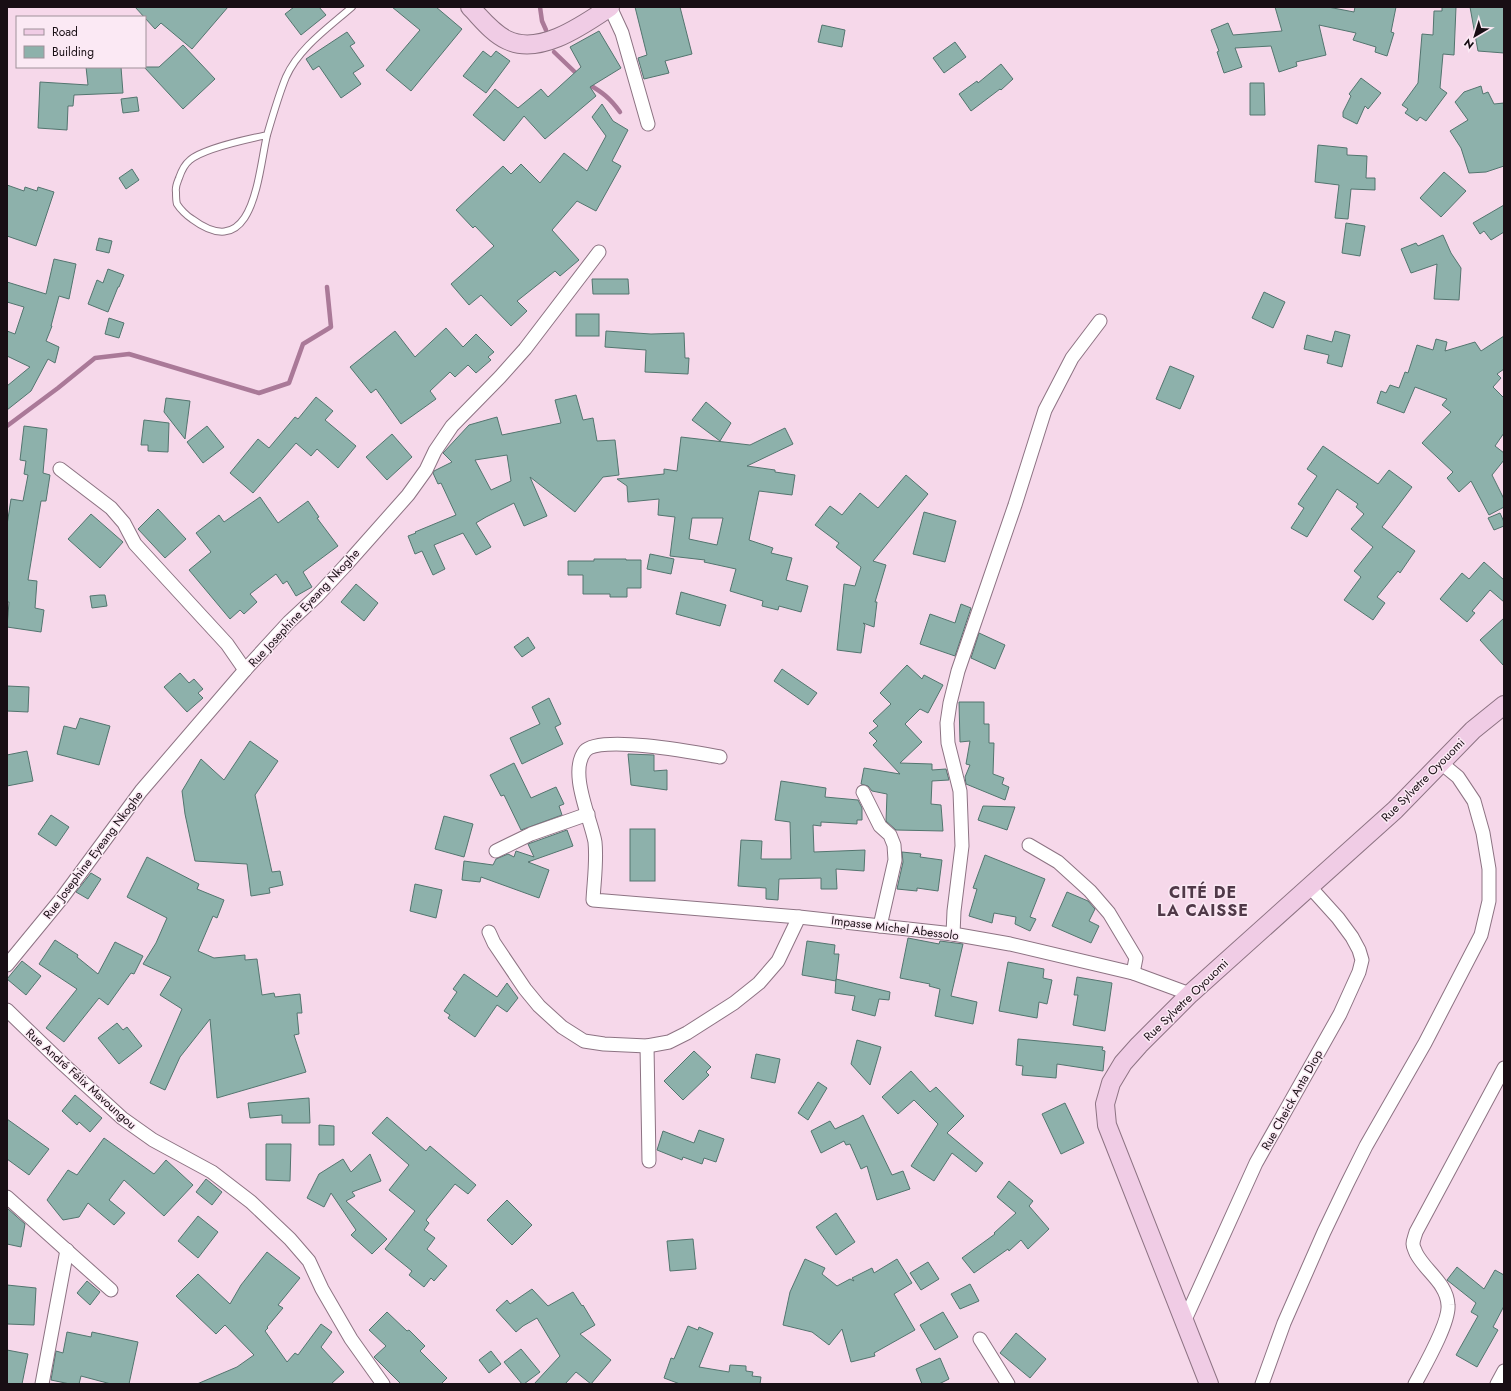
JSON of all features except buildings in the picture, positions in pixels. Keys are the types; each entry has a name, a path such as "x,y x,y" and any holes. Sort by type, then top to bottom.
{"street":[{"path":"470,7 506,40 521,44 540,43 571,31 610,7 622,33 648,124"},
{"name":"Rue Josephine Eyeang Nkoghe","path":"7,965 62,898 141,791 245,670 289,622 317,596 345,566 408,495 426,470 435,451 452,426 500,378 525,349 560,301 599,252"},
{"path":"953,934 954,911 962,846 960,791 948,743 947,723 950,703 958,671 1012,513 1045,410 1072,358 1100,321"},
{"path":"60,469 111,508 124,523 135,544 227,644 245,670"},
{"name":"Rue Sylvetre Oyouomi","path":"1209,1384 1107,1125 1105,1104 1111,1082 1123,1063 1190,994 1394,810 1473,730 1504,705"},
{"path":"496,850 531,834 588,814 580,791 580,774 581,762 585,751 592,746 609,744 655,746 720,757"},
{"path":"1262,1384 1284,1323 1347,1184 1366,1146 1425,1043 1481,935 1489,901 1489,869 1483,833 1474,801 1458,777 1441,763"},
{"path":"863,792 880,826 890,835 894,845 895,860 880,926"},
{"name":"Impasse Michel Abessolo","path":"588,814 596,854 594,900 799,917 953,934 1010,944 1133,973 1190,994"},
{"path":"1029,845 1058,862 1090,891 1109,913 1136,958 1133,973"},
{"name":"Rue Cheick Anta Diop","path":"1184,1322 1256,1164 1340,1014 1359,972 1362,960 1359,950 1352,937 1338,918 1310,887"},
{"path":"489,932 494,943 525,989 539,1006 562,1027 584,1041 604,1044 647,1046 669,1042 687,1033 734,1003 758,983 778,961 799,917"},
{"name":"Rue André Félix Mavoungou","path":"7,1010 122,1118 153,1140 212,1172 251,1202 290,1239 309,1261 322,1289 351,1339 383,1384"},
{"path":"647,1046 649,1161"},
{"path":"1415,1384 1444,1325 1449,1306 1446,1295 1440,1284 1419,1259 1413,1245 1416,1232 1504,1068"},
{"path":"7,1197 111,1290"},
{"path":"42,1384 67,1250"},
{"path":"980,1338 1008,1384"},
{"path":"1497,1384 1504,1371"}],"lane":[{"path":"268,135 238,141 216,148 190,160 182,171 175,188 177,204 190,218 209,230 223,232 232,230 241,224 250,206 259,178 268,135 286,77 306,48 352,7"}],"waterway":[{"path":"540,7 542,21 546,30"},
{"path":"554,52 579,76"},
{"path":"588,84 606,96 620,112"},
{"path":"7,426 95,358 129,354 259,393 289,383 303,344 331,327 327,287"}],"district":[{"name":"CITÉ DE LA CAISSE","path":"1203,901"}]}
